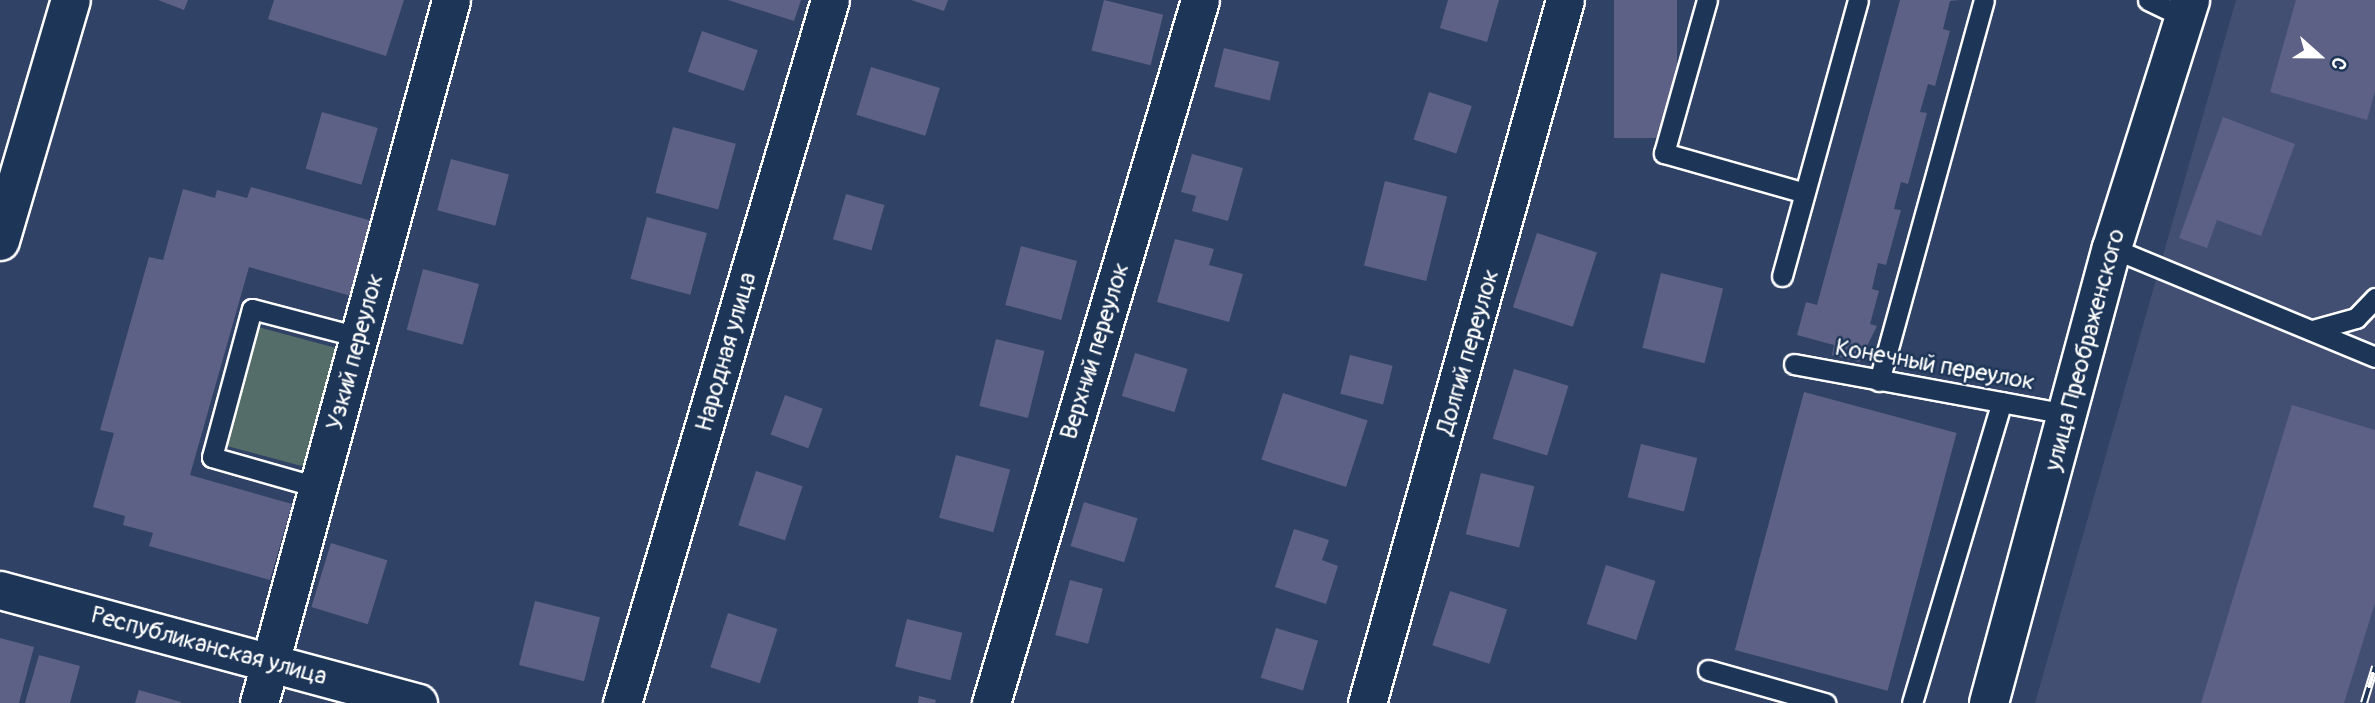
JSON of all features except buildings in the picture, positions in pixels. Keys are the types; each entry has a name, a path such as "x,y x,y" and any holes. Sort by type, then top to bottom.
{"street":[{"path":"0,241 71,0"},
{"name":"Узкий переулок","path":"259,703 451,0"},
{"name":"Народная улица","path":"622,703 830,0"},
{"name":"Верхний переулок","path":"991,703 1200,0"},
{"name":"Долгий переулок","path":"1367,703 1565,0"},
{"name":"улица Преображенского","path":"1989,703 2112,248 2188,9"},
{"name":"Республиканская улица","path":"0,590 418,703"}],"lane":[{"path":"1707,0 1664,153 1802,192"},
{"path":"1782,275 1802,192 1858,0"},
{"path":"1879,381 1984,0"},
{"path":"2148,0 2188,9"},
{"path":"2112,248 2375,358"},
{"path":"2313,330 2357,318 2375,298"},
{"path":"317,487 212,457 252,309 359,337"},
{"name":"Конечный переулок","path":"1794,364 2067,414"},
{"path":"1912,703 2001,402"},
{"path":"1708,670 1825,703"}],"shaded area":[{"path":"2236,0 2375,0 2375,703 2035,703"}],"green space":[{"path":"258,327 335,348 303,467 226,446"}],"railway":[{"path":"2364,703 2375,667"}]}
